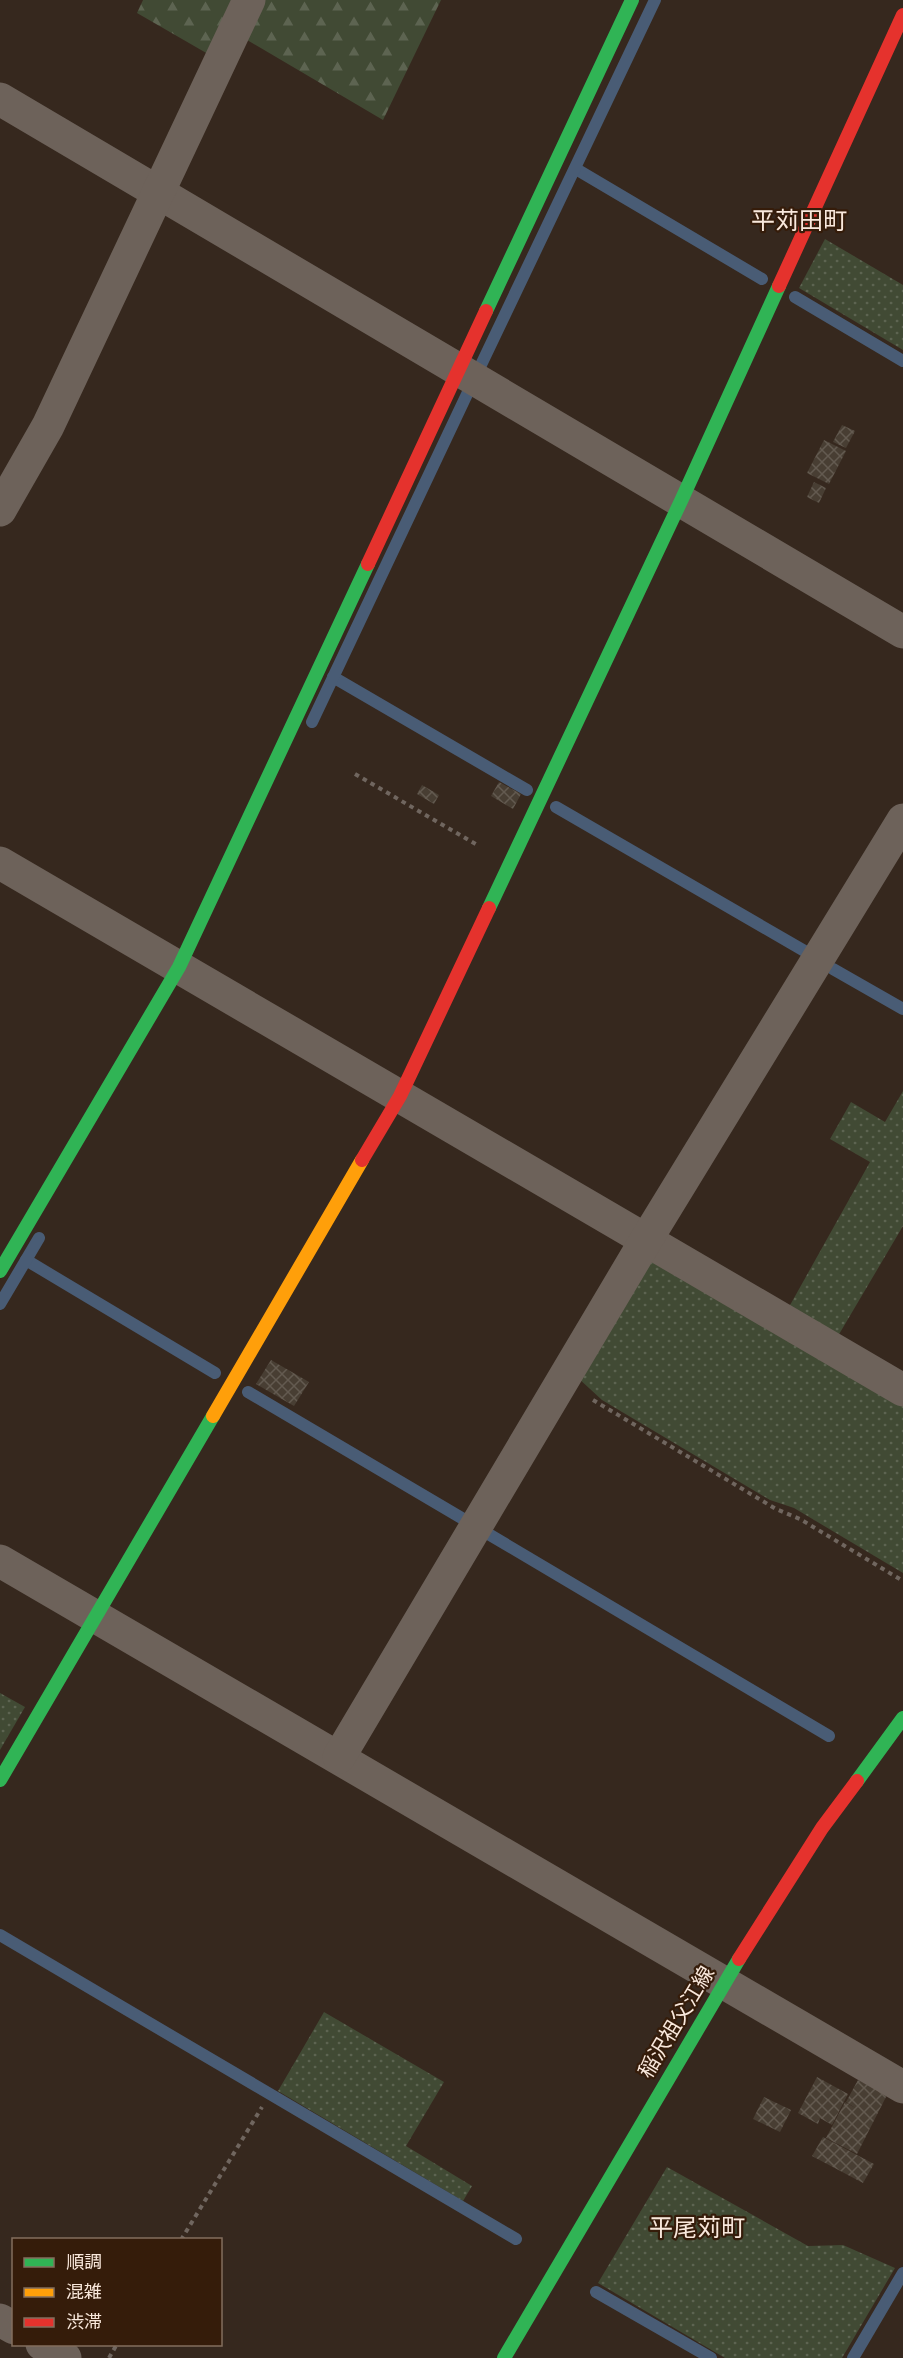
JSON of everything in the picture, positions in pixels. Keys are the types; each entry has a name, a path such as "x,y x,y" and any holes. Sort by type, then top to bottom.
{"street":[{"path":"0,510 48,426 249,0"},
{"path":"0,1271 179,967 632,0"},
{"path":"0,1780 400,1096 681,501 903,15"},
{"path":"0,99 903,632"},
{"path":"339,1757 646,1240 903,820"},
{"path":"0,863 903,1390"},
{"path":"0,1561 903,2087"},
{"name":"稲沢祖父江線","path":"504,2358 723,1982 822,1828 903,1718"},
{"path":"45,2346 64,2358"}],"path":[{"path":"355,774 510,864"},
{"path":"564,1378 602,1407 776,1509 800,1519 903,1581"},
{"path":"182,2238 262,2107"}],"green space":[{"path":"143,0 233,0 208,54 137,13"},
{"path":"260,0 441,0 383,120 242,37"},
{"path":"825,239 903,285 903,350 799,288"},
{"path":"903,1091 903,1226 838,1336 789,1307 870,1162 830,1139 851,1102 885,1122"},
{"path":"658,1260 903,1406 903,1573 794,1508 770,1500 602,1400 577,1377 641,1266"},
{"path":"0,1693 25,1707 0,1750"},
{"path":"324,2012 444,2082 406,2146 472,2186 463,2201 278,2091"},
{"path":"667,2167 808,2246 843,2245 895,2268 842,2358 725,2358 598,2283"}],"building":[{"path":"842,425 855,431 846,448 833,442"},
{"path":"824,440 846,451 829,484 807,473"},
{"path":"814,482 826,488 819,503 807,497"},
{"path":"499,782 521,794 513,809 491,796"},
{"path":"422,785 439,795 434,804 417,794"},
{"path":"271,1360 309,1382 294,1406 256,1384"},
{"path":"817,2077 848,2094 832,2125 820,2118 818,2124 798,2113"},
{"path":"858,2080 887,2095 857,2154 826,2138 845,2102 857,2109 846,2102"},
{"path":"764,2097 791,2110 780,2132 753,2119"},
{"path":"823,2137 874,2164 863,2183 812,2156"}],"waterway":[{"path":"480,367 655,0"},
{"path":"576,169 762,279"},
{"path":"795,297 903,361"},
{"path":"312,722 469,390"},
{"path":"333,677 527,790"},
{"path":"556,807 808,953"},
{"path":"833,969 903,1009"},
{"path":"0,1304 39,1238"},
{"path":"26,1260 215,1373"},
{"path":"248,1392 465,1520"},
{"path":"485,1532 829,1736"},
{"path":"0,1935 516,2239"},
{"path":"853,2358 903,2273"},
{"path":"596,2292 711,2358"}],"traffic: fast":[{"path":"486,311 632,0"},
{"path":"489,908 681,501 779,286"},
{"path":"0,1271 179,967 368,564"},
{"path":"0,1780 213,1416"},
{"path":"857,1781 903,1718"},
{"path":"504,2358 739,1959"}],"traffic: slow":[{"path":"213,1416 362,1160"}],"traffic: jam":[{"path":"779,286 903,15"},
{"path":"368,564 486,311"},
{"path":"362,1160 400,1096 489,908"},
{"path":"739,1959 822,1828 857,1781"}],"district":[{"name":"平苅田町","path":"799,221"},
{"name":"平尾苅町","path":"697,2228"}]}
